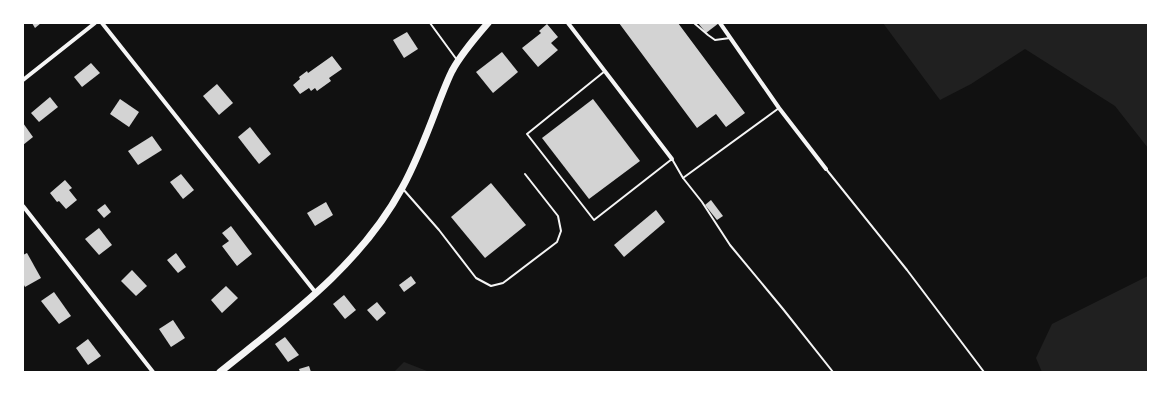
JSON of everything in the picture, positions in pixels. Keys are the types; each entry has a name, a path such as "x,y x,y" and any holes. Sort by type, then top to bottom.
{"main road":[{"path":"225,370 316,293 350,260 370,235 402,188 423,143 451,73 476,36 488,23"}],"street":[{"path":"23,80 95,23"},
{"path":"102,23 316,293"},
{"path":"568,23 672,159"},
{"path":"720,23 779,108 826,169"},
{"path":"23,206 152,372"}],"lane":[{"path":"430,23 458,61"},
{"path":"694,23 715,40 730,38"},
{"path":"605,71 527,134 594,220 672,159 683,178 702,202 730,245 833,372"},
{"path":"683,178 779,108"},
{"path":"826,169 984,372"},
{"path":"402,188 439,230 476,278 490,286 503,283 557,242 561,231 558,216 525,174"}],"shaded area":[{"path":"883,23 1148,23 1148,148 1115,106 1025,49 971,84 940,100"},
{"path":"1148,276 1148,372 1042,372 1036,358 1052,324"},
{"path":"404,362 427,371 428,372 394,372"}],"building":[{"path":"32,23 41,23 35,28"},
{"path":"619,23 678,23 745,113 726,127 716,114 697,128"},
{"path":"698,23 719,23 706,33"},
{"path":"547,24 558,37 551,43 558,50 538,67 522,48 541,33 539,31"},
{"path":"407,32 418,49 404,58 393,40"},
{"path":"502,52 518,72 493,93 476,72"},
{"path":"332,56 342,69 329,78 331,81 317,91 315,88 311,91 309,88 300,94 293,85 300,79 299,77 307,71 308,73"},
{"path":"91,63 100,73 82,87 74,77"},
{"path":"217,84 233,103 219,115 203,96"},
{"path":"50,97 58,107 39,122 31,113"},
{"path":"120,99 139,112 129,127 110,114"},
{"path":"593,99 640,161 589,199 542,138"},
{"path":"23,123 33,137 23,145"},
{"path":"250,127 271,154 259,164 238,137"},
{"path":"152,136 162,150 138,165 128,151"},
{"path":"181,174 194,190 183,199 170,182"},
{"path":"65,180 72,188 69,190 77,200 66,209 59,201 57,202 50,193"},
{"path":"491,183 526,225 485,258 451,217"},
{"path":"711,200 723,216 717,220 705,205"},
{"path":"326,202 333,215 315,226 307,213"},
{"path":"105,204 111,212 104,218 97,210"},
{"path":"656,210 665,222 624,257 614,245"},
{"path":"231,226 252,254 237,266 222,246 229,241 222,233"},
{"path":"99,228 112,245 99,255 85,239"},
{"path":"27,253 41,278 25,287 23,283 23,255"},
{"path":"176,253 186,267 178,273 167,260"},
{"path":"132,270 147,286 136,296 121,281"},
{"path":"411,276 416,283 404,292 399,285"},
{"path":"226,286 238,298 222,313 211,300"},
{"path":"54,292 71,316 59,324 41,301"},
{"path":"344,295 356,310 345,319 333,304"},
{"path":"377,302 386,313 377,321 367,310"},
{"path":"173,320 185,338 171,347 159,329"},
{"path":"285,337 299,355 288,362 275,344"},
{"path":"88,339 101,356 88,365 76,348"},
{"path":"309,366 311,372 300,372 299,369"}]}
